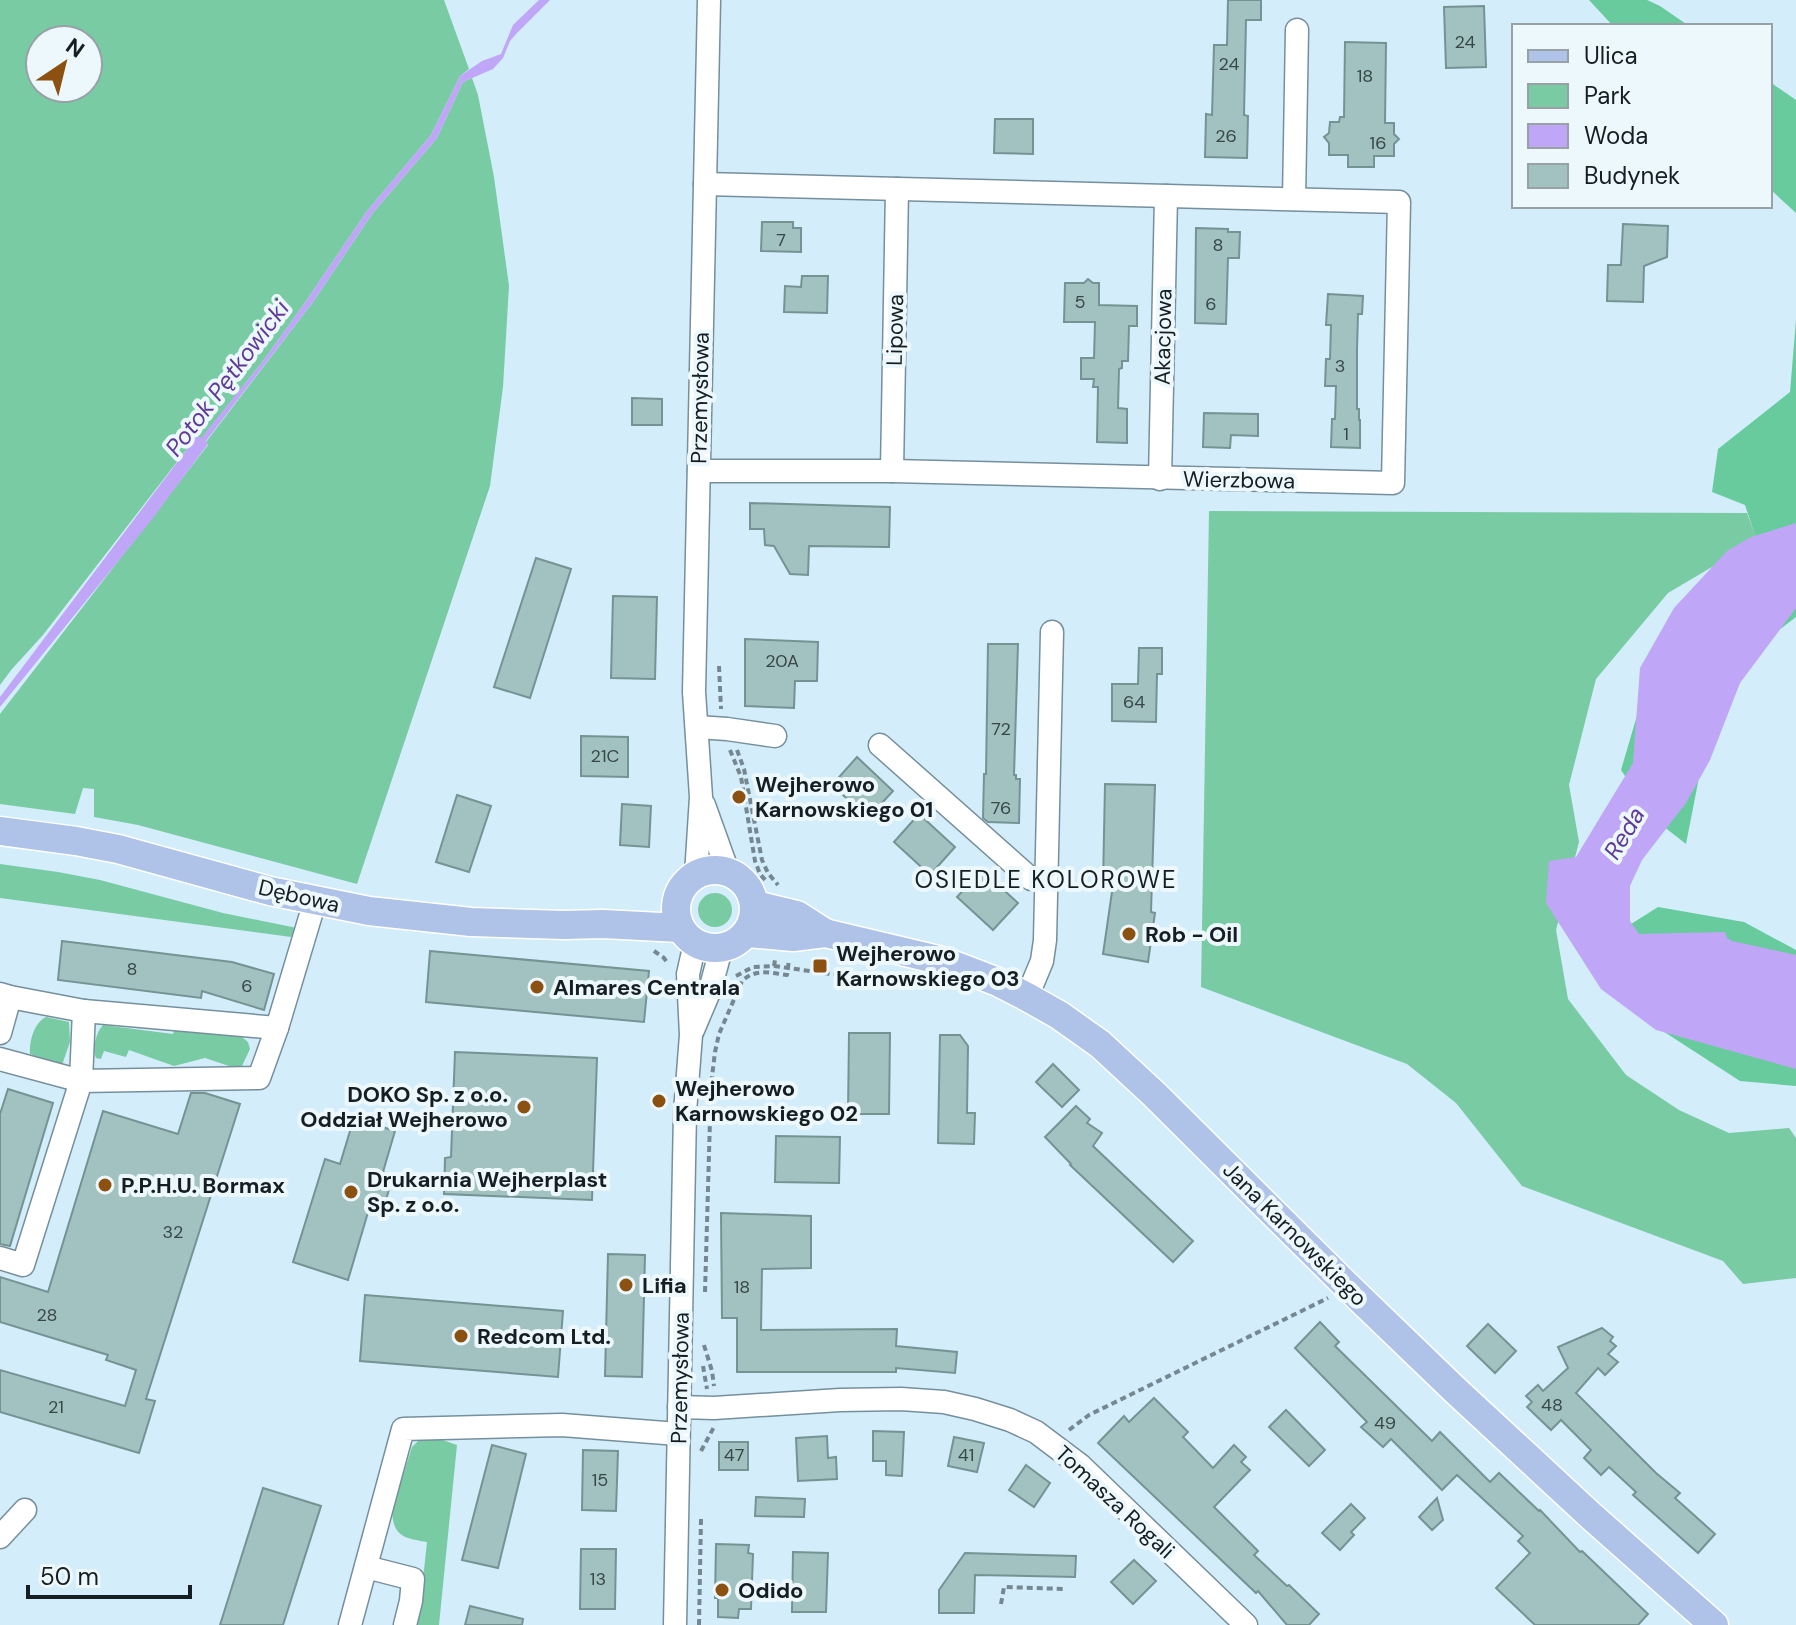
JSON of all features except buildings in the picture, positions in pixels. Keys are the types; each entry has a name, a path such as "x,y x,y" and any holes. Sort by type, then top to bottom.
{"main road":[{"name":"Dębowa","path":"0,831 118,849 270,891 369,911 471,922 603,924 699,940"},
{"path":"712,870 728,872 741,879 750,891 755,905 754,920 736,944 699,940 676,913 678,897 685,884 696,875 712,870"},
{"name":"Dębowa","path":"603,924 678,897"},
{"name":"Jana Karnowskiego","path":"755,905 797,915 825,933 943,961 998,982 1059,1015 1100,1044 1346,1285 1541,1469 1714,1625"},
{"name":"Jana Karnowskiego","path":"747,933 793,937 825,933"}],"street":[{"name":"Przemysłowa","path":"696,875 701,797 694,692 709,0"},
{"path":"1294,199 1297,30"},
{"name":"Wierzbowa","path":"699,471 892,471 1393,483 1399,202 705,184"},
{"name":"Lipowa","path":"892,471 897,189"},
{"name":"Akacjowa","path":"1160,479 1166,196"},
{"path":"1027,997 1042,961 1045,940 1052,632"},
{"path":"697,727 775,736"},
{"path":"880,745 1031,879 1046,879"},
{"name":"Przemysłowa","path":"701,797 728,872"},
{"path":"0,1059 81,1081 259,1078 315,901"},
{"name":"Przemysłowa","path":"675,1625 685,1112 691,1035 710,990 699,940"},
{"path":"0,1033 5,995 84,1011 277,1028"},
{"path":"0,1258 23,1265 81,1081 84,1011"},
{"name":"Tomasza Rogali","path":"679,1407 901,1399 944,1402 1010,1420 1036,1432 1080,1465 1246,1625"},
{"path":"350,1625 403,1429 562,1425 678,1434"},
{"path":"0,1537 25,1510"},
{"path":"366,1567 413,1579 405,1625"}],"path":[{"path":"719,666 720,708 744,769 762,860 768,873 780,886"},
{"path":"774,966 776,953"},
{"path":"704,1304 711,1085 719,1034 742,981 763,971 787,975 789,955"},
{"path":"730,983 753,967 774,966 860,978 903,977"},
{"path":"704,1111 708,1059 716,1026"},
{"path":"1055,1445 1062,1435 1089,1415 1335,1295 1346,1285"},
{"path":"703,1342 714,1378 711,1408"},
{"path":"700,1456 714,1427 702,1362"},
{"path":"693,1625 698,1518 699,1625"},
{"path":"1001,1604 1004,1587 1065,1589"}],"green space":[{"path":"0,0 444,0 469,69 460,76 431,135 367,211 263,361 201,439 197,436 43,635 0,685"},
{"path":"1589,0 1647,0 1686,24 1611,24"},
{"path":"472,78 494,177 509,286 503,387 490,486 357,884 138,825 94,817 94,789 83,788 75,814 0,804 0,714 208,445 206,442 313,302 372,214 437,138 463,82"},
{"path":"1772,83 1796,100 1796,213 1772,191"},
{"path":"1796,320 1796,617 1771,636 1710,721 1686,844 1654,819 1621,770 1651,668 1758,544 1745,505 1712,492 1718,449 1790,392"},
{"path":"1209,511 1747,513 1758,543 1668,593 1596,679 1569,785 1579,842 1556,930 1568,999 1626,1075 1679,1110 1729,1133 1789,1128 1796,1138 1796,1278 1743,1284 1723,1261 1522,1186 1456,1103 1407,1064 1201,987"},
{"path":"0,864 100,880 223,913 297,928 291,937 0,898"},
{"path":"715,893 727,898 732,910 727,922 715,927 703,922 698,910 703,898"},
{"path":"1658,907 1744,922 1796,950 1796,1086 1740,1081 1652,1024 1612,936"},
{"path":"46,1017 69,1022 70,1042 62,1065 30,1054 33,1033 38,1023"},
{"path":"103,1025 173,1034 175,1028 242,1037 250,1049 242,1066 229,1066 205,1058 174,1066 129,1050 126,1057 104,1051 101,1059 96,1058 95,1045"},
{"path":"434,1437 457,1445 439,1625 418,1625 427,1542 401,1535 395,1526 392,1510 412,1447 419,1440"}],"water":[{"path":"539,0 550,0 510,41 503,58 493,69 463,82 437,138 372,214 313,302 206,441 208,444 150,522 0,707 0,697 197,436 201,438 263,361 367,211 431,135 460,76 482,61 501,54 513,25"},
{"name":"Reda","path":"1796,523 1796,608 1740,683 1710,760 1686,803 1642,860 1630,886 1630,921 1639,934 1725,932 1732,941 1796,955 1796,1069 1656,1030 1601,989 1546,903 1549,861 1576,857 1633,763 1640,668 1674,608 1727,551 1751,537"}],"place":[{"name":"Wejherowo Karnowskiego 01","path":"739,797"},
{"name":"Rob - Oil","path":"1129,934"},
{"name":"Wejherowo Karnowskiego 03","path":"820,966"},
{"name":"Almares Centrala","path":"537,987"},
{"name":"Wejherowo Karnowskiego 02","path":"659,1101"},
{"name":"DOKO Sp. z o.o. Oddział Wejherowo","path":"524,1107"},
{"name":"P.P.H.U. Bormax","path":"105,1185"},
{"name":"Drukarnia Wejherplast Sp. z o.o.","path":"351,1192"},
{"name":"Lifia","path":"626,1285"},
{"name":"Redcom Ltd.","path":"461,1336"},
{"name":"Odido","path":"722,1590"}],"district":[{"name":"OSIEDLE KOLOROWE","path":"1046,879"}],"water label":[{"name":"Potok Pętkowicki","path":"227,378"}]}
